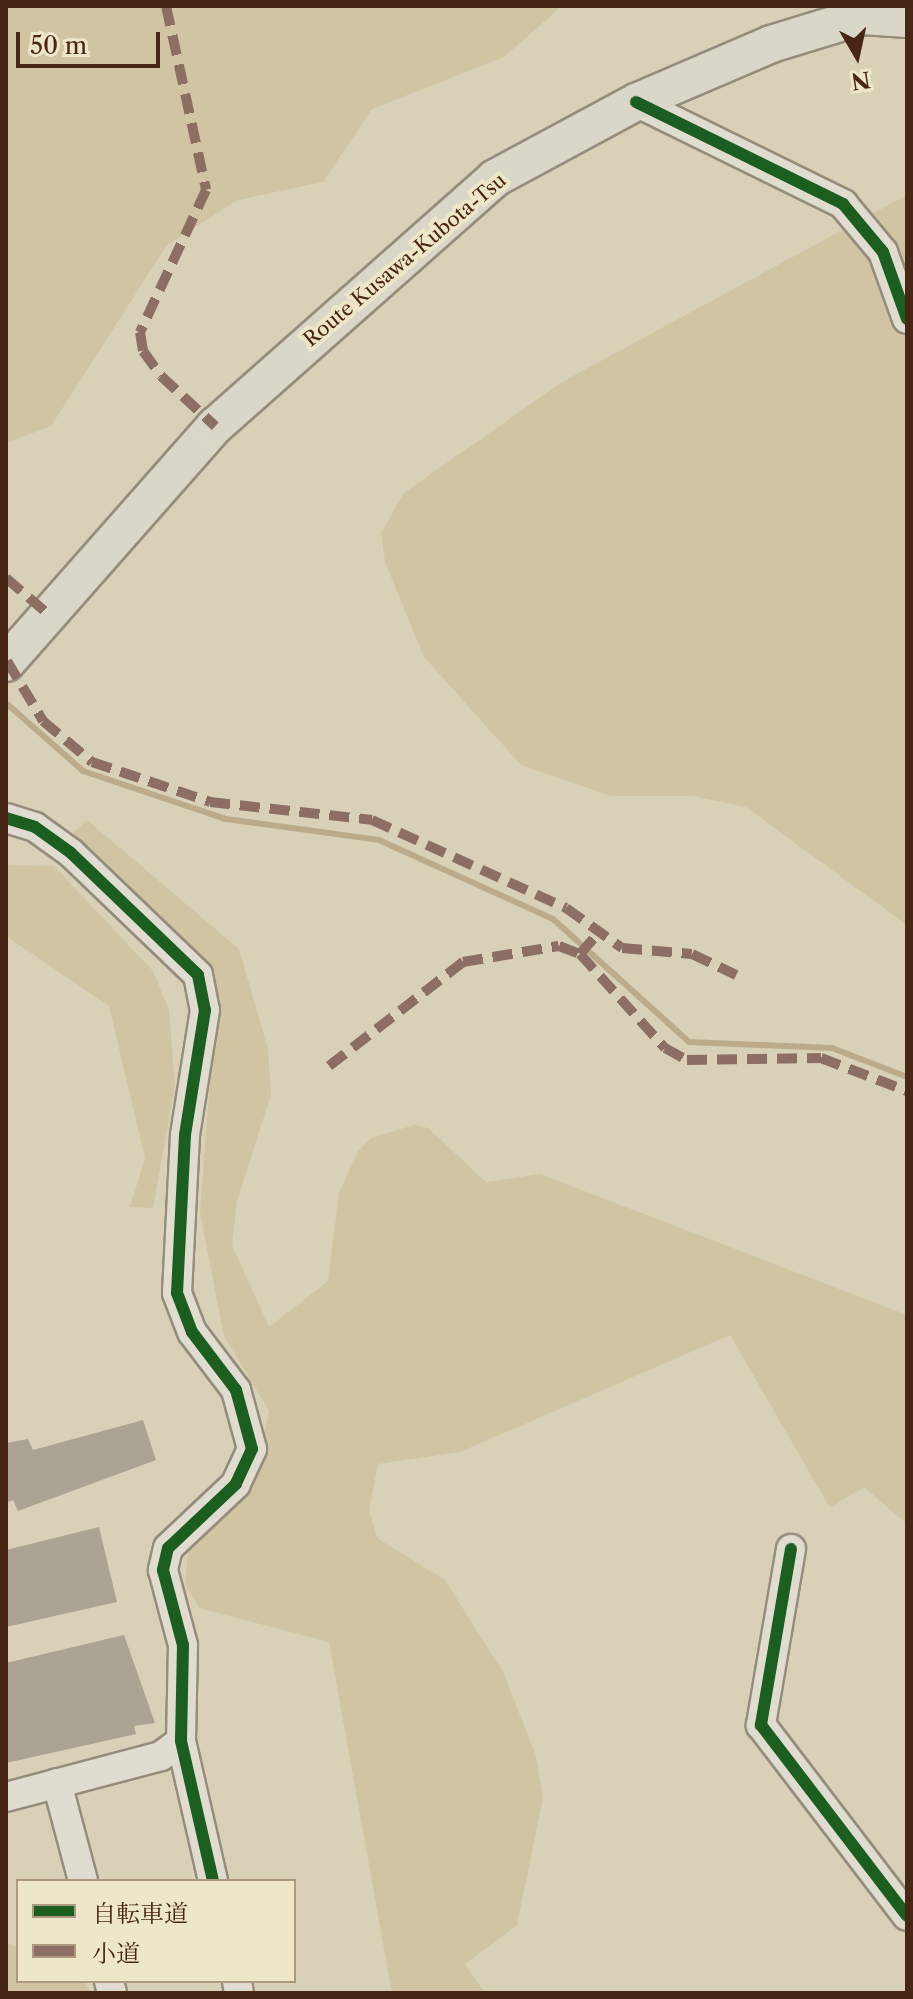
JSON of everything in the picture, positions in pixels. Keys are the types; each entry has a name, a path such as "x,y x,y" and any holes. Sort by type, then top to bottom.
{"main road":[{"name":"Route Kusawa-Kubota-Tsu","path":"6,663 215,426 495,178 636,102 848,21 907,19"}],"street":[{"path":"636,102 843,204 883,252 907,319"},
{"path":"6,818 35,827 71,853 198,975 205,1010 185,1135 177,1293 192,1332 236,1390 252,1449 236,1484 168,1548 163,1570 183,1645 181,1741 213,1879"},
{"path":"791,1549 761,1725 907,1916"},
{"path":"6,1797 161,1756 181,1741"},
{"path":"57,1783 82,1879"}],"shaded area":[{"path":"6,6 562,6 504,57 372,109 323,182 238,200 167,245 51,426 6,443"},
{"path":"907,195 907,925 746,807 692,796 611,796 521,765 424,657 385,562 381,533 404,493 562,382"},
{"path":"87,820 239,949 268,1049 271,1095 237,1201 232,1245 269,1327 328,1281 339,1193 358,1151 371,1138 414,1125 428,1128 486,1182 540,1174 907,1315 907,1524 864,1487 830,1508 730,1335 460,1452 378,1464 369,1510 377,1538 445,1580 503,1672 536,1756 543,1798 517,1925 465,1964 485,1993 392,1993 329,1642 199,1608 185,1584 189,1543 257,1466 269,1411 224,1336 200,1213 216,999 73,833"},
{"path":"6,865 54,866 153,971 169,1010 175,1086 153,1208 130,1207 145,1158 109,1006 6,936"},
{"path":"6,1943 16,1946 16,1983 86,1983 91,1993 6,1993"}],"building":[{"path":"143,1420 156,1460 18,1511 13,1500 6,1503 6,1443 28,1439 33,1450"},
{"path":"99,1527 117,1602 6,1627 6,1550"},
{"path":"124,1635 155,1723 134,1726 136,1734 6,1763 6,1663"}],"waterway":[{"path":"6,703 83,771 226,819 379,840 553,919 689,1042 832,1048 907,1077"}],"marked path":[{"path":"166,6 206,190 140,332 143,351 161,376 215,426"},
{"path":"6,578 48,614"},
{"path":"7,661 43,721 92,762 210,802 372,820 566,908 622,948 692,954 736,975"},
{"path":"580,954 600,931"},
{"path":"329,1066 463,962 559,946 580,954 665,1048 687,1060 821,1058 907,1091"}],"cycle path":[{"path":"636,102 843,204 883,252 907,319"},
{"path":"6,818 35,827 71,853 198,975 205,1010 185,1135 177,1293 192,1332 236,1390 252,1449 236,1484 168,1548 163,1570 183,1645 181,1741 213,1879"},
{"path":"791,1549 761,1725 907,1916"}]}
